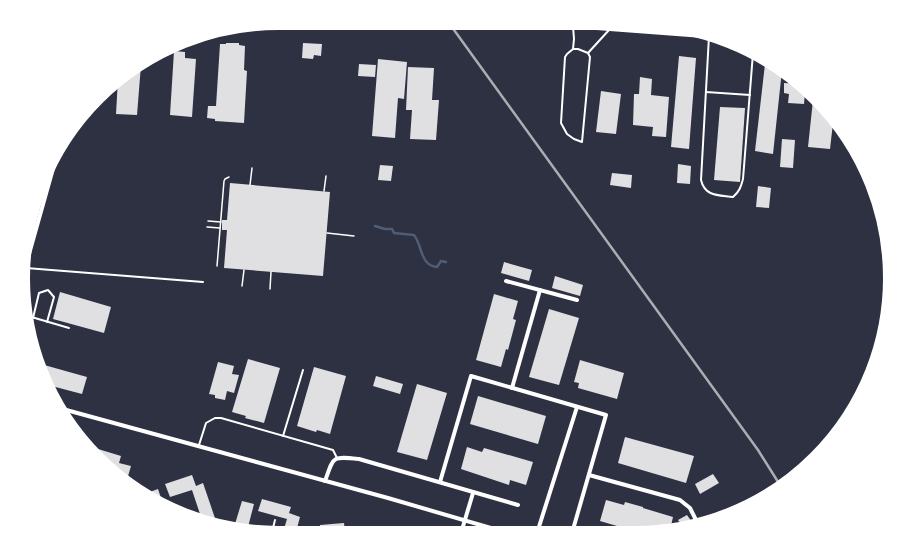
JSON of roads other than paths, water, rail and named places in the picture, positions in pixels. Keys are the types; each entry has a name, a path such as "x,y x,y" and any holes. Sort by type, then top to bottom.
{"street":[{"path":"32,240 51,177"},
{"path":"506,281 577,300"},
{"path":"512,388 540,290"},
{"path":"440,482 471,376 606,415 574,527"},
{"path":"539,527 577,406"},
{"path":"67,410 486,527"},
{"path":"325,481 331,462 337,458 360,459 518,505"},
{"path":"589,475 680,500 690,508 696,520"},
{"path":"463,527 473,493"}],"lane":[{"path":"573,29 573,49"},
{"path":"588,53 609,29"},
{"path":"709,40 701,180 703,188 709,193 733,196 738,193 741,187 753,59"},
{"path":"573,49 578,49 588,53 590,57 582,142 567,134 561,123 565,58 573,49"},
{"path":"706,92 750,95"},
{"path":"30,267 203,282"},
{"path":"47,322 54,297 48,290 39,293 33,318 47,322 69,328"},
{"path":"283,436 303,370"},
{"path":"198,447 206,423 215,418 221,418 333,450 337,458"},
{"path":"273,527 275,520"}],"waterway":[{"path":"375,226 385,229 392,229 394,233 414,235 417,239 424,259 431,266 437,267 441,261 446,262"}],"railway":[{"path":"453,29 758,450 778,482"}]}
